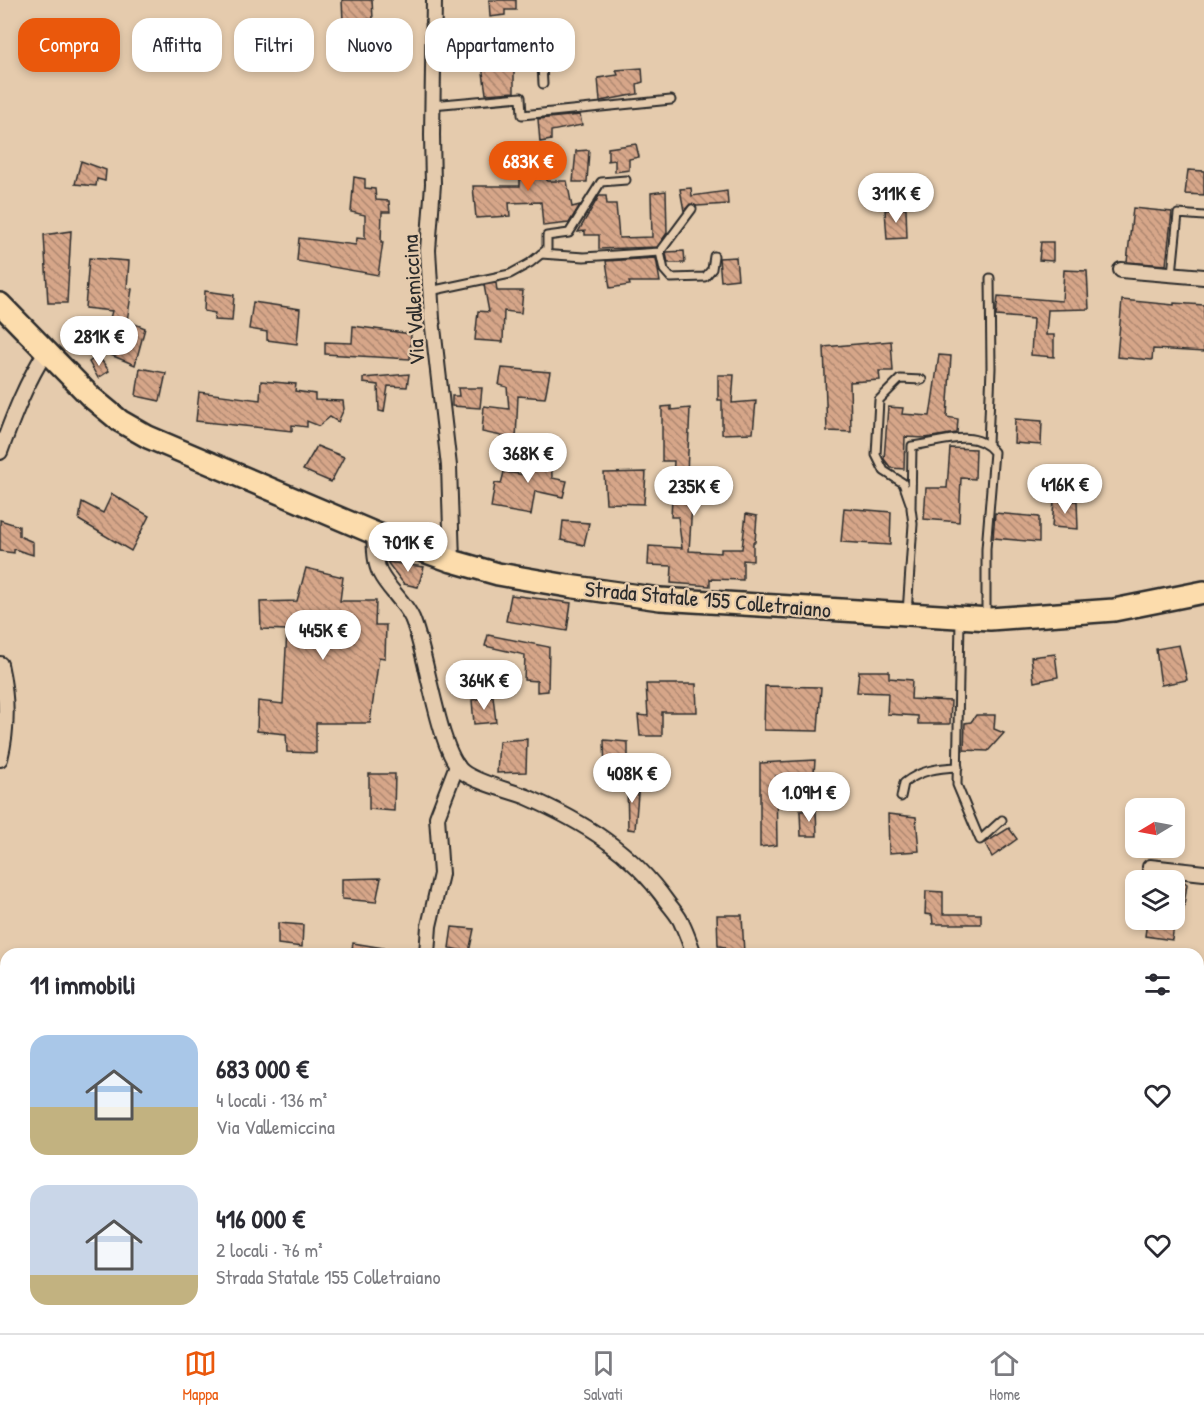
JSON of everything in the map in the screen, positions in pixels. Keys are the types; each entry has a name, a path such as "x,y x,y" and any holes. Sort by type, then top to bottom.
{"main road":[{"name":"Strada Statale 155 Colletraiano","path":"0,304 91,397 120,421 148,437 374,533 452,561 498,574 660,599 986,619 1114,610 1204,592"}],"street":[{"name":"Via Vallemiccina","path":"433,18 434,0"},
{"name":"Via Vallemiccina","path":"432,72 433,184 428,250 448,466 452,561"},
{"path":"1121,270 1204,277"},
{"path":"0,452 13,416 36,367 47,351"},
{"path":"374,533 376,559 380,573 411,616 417,633 451,758 471,777 543,804 618,848 638,866 682,922 692,948"},
{"path":"0,664 4,682 6,721 0,759"},
{"path":"427,948 429,926 441,873 437,817 457,765"},
{"path":"1150,867 1204,873"}],"lane":[{"path":"542,72 543,84"},
{"path":"432,105 521,98 522,115 671,100"},
{"path":"430,291 510,273 530,263 547,249 547,236 569,233 601,182 626,180"},
{"path":"692,209 660,252 664,270 671,278 705,277 712,268 714,256"},
{"path":"1172,274 1178,214 1204,216"},
{"path":"541,254 584,257 660,252"},
{"path":"988,444 991,368 990,278"},
{"path":"911,508 903,483 884,471 876,455 879,400 900,379 922,380"},
{"path":"907,615 913,524 912,446 933,444 945,439 974,438 988,444 994,452 986,549 986,619"},
{"path":"960,618 957,785 980,840 1002,820"},
{"path":"901,797 904,783 918,773 936,768 958,767"}],"building":[{"path":"342,0 372,0 373,18 343,18"},
{"path":"489,0 516,0 516,10 505,10 505,15 490,17"},
{"path":"642,68 643,82 637,84 638,94 600,101 598,78 618,75 616,70"},
{"path":"483,72 514,72 514,92 486,94"},
{"path":"580,115 582,125 551,131 551,140 540,142 538,119"},
{"path":"636,144 639,157 629,159 629,170 615,172 615,160 608,161 608,148"},
{"path":"548,146 547,181 567,181 572,207 580,205 569,223 543,226 541,202 509,203 510,216 476,218 473,186 520,186 520,147"},
{"path":"589,150 587,182 573,182 576,151"},
{"path":"81,161 106,170 105,181 97,179 96,186 75,184"},
{"path":"1188,170 1204,171 1204,195 1185,194"},
{"path":"354,177 365,179 365,188 375,189 376,200 389,201 390,212 382,212 381,242 383,242 378,275 297,261 299,238 356,245 357,238 365,239 365,215 351,212"},
{"path":"691,188 692,196 727,191 728,204 697,206 690,204 684,211 680,189"},
{"path":"666,191 667,233 657,247 599,249 599,235 585,235 585,231 578,232 599,196 606,196 607,204 616,204 619,238 652,237 651,193"},
{"path":"906,208 907,238 887,239 885,210"},
{"path":"1133,208 1172,212 1166,265 1127,262"},
{"path":"71,231 67,303 48,303 44,235"},
{"path":"1041,242 1053,242 1053,261 1039,260"},
{"path":"684,251 685,263 668,263 667,252"},
{"path":"736,257 738,279 721,281 719,258"},
{"path":"89,258 129,261 127,288 132,289 127,321 145,328 135,365 101,351 112,311 85,308"},
{"path":"656,258 660,282 629,282 630,285 610,288 606,261"},
{"path":"1064,270 1087,271 1089,309 1048,310 1046,335 1054,335 1054,357 1031,355 1033,319 996,316 998,296 1062,301"},
{"path":"496,283 497,291 523,291 521,313 504,311 503,342 475,340 478,311 489,312 484,285"},
{"path":"205,291 234,295 232,321 214,320 215,313 204,311"},
{"path":"1122,300 1174,305 1174,303 1204,305 1204,352 1153,349 1152,360 1117,357"},
{"path":"253,302 300,309 297,344 267,340 267,332 249,329"},
{"path":"353,326 411,334 410,359 325,354 325,342 352,343"},
{"path":"891,341 893,371 879,371 880,380 850,382 851,432 827,431 824,347"},
{"path":"98,355 109,371 98,378 89,362"},
{"path":"939,355 951,356 947,417 958,419 957,433 925,438 905,437 904,469 891,468 884,459 888,407 903,408 902,414 930,416"},
{"path":"140,368 166,373 160,401 136,396"},
{"path":"502,368 550,372 545,398 518,396 516,439 482,432 484,406 509,409 507,387 499,385"},
{"path":"409,374 407,387 388,386 384,412 379,411 378,385 363,383 363,378"},
{"path":"718,375 734,375 732,403 756,401 753,433 722,434 722,400 718,400"},
{"path":"261,381 296,384 295,391 315,394 315,400 343,401 344,409 338,422 330,417 319,426 307,421 307,427 292,425 292,431 196,421 199,392 260,400"},
{"path":"458,388 482,388 480,408 452,406 452,396 459,396"},
{"path":"671,406 671,410 690,408 687,474 694,474 689,551 721,553 721,549 742,549 746,514 757,516 753,561 743,560 743,580 710,579 710,586 671,583 672,566 648,565 649,546 682,548 678,517 671,517 674,461 662,461 662,407"},
{"path":"1015,419 1042,421 1041,445 1014,443"},
{"path":"317,446 344,457 331,482 303,470"},
{"path":"530,446 551,446 552,478 567,481 563,497 535,491 531,515 491,508 495,483 501,484 504,472 527,475"},
{"path":"950,448 976,449 975,479 961,478 959,522 924,519 926,488 947,488"},
{"path":"646,472 644,504 606,503 604,473"},
{"path":"112,494 149,516 131,551 79,520 82,502 103,513"},
{"path":"1054,501 1077,501 1078,529 1052,527"},
{"path":"844,508 891,512 890,545 841,542"},
{"path":"995,513 1039,517 1039,542 993,538"},
{"path":"0,520 19,526 19,536 33,542 33,555 14,549 14,553 0,551"},
{"path":"563,521 589,523 584,545 561,540"},
{"path":"387,562 424,567 418,587 404,584"},
{"path":"306,568 343,577 340,601 376,601 375,625 386,625 385,658 379,657 370,723 316,723 316,753 287,752 286,734 257,731 258,701 283,704 287,630 261,629 260,602 297,601"},
{"path":"511,595 571,603 567,631 506,621"},
{"path":"488,635 549,647 548,691 537,692 537,681 524,680 525,655 485,646"},
{"path":"1179,645 1187,680 1161,685 1156,649"},
{"path":"1055,654 1058,677 1034,682 1031,657"},
{"path":"859,671 889,671 889,678 912,680 911,699 951,701 950,724 918,724 918,716 887,714 888,693 857,692"},
{"path":"646,684 696,684 697,712 662,712 662,736 640,736 638,715 648,716"},
{"path":"765,686 821,687 818,731 764,730"},
{"path":"493,696 496,722 474,724 472,700"},
{"path":"976,715 995,715 994,729 1004,733 988,751 964,750 965,723 971,722"},
{"path":"527,739 526,772 497,773 499,741"},
{"path":"604,740 628,742 628,778 605,774"},
{"path":"815,760 814,773 776,776 777,845 760,847 760,763"},
{"path":"369,774 395,774 394,811 369,809"},
{"path":"639,782 635,830 628,829 627,783"},
{"path":"816,810 817,836 801,836 800,811"},
{"path":"888,814 916,817 919,851 889,853"},
{"path":"1009,828 1017,839 992,857 985,843"},
{"path":"381,878 376,902 342,899 342,879"},
{"path":"926,891 943,892 943,914 981,914 981,924 933,924 932,915 925,914"},
{"path":"717,915 742,915 744,948 718,946"},
{"path":"278,923 303,925 302,947 278,944"},
{"path":"452,927 474,929 470,948 449,948"},
{"path":"1146,930 1173,930 1172,940 1145,936"},
{"path":"353,943 383,948 352,948"}]}
